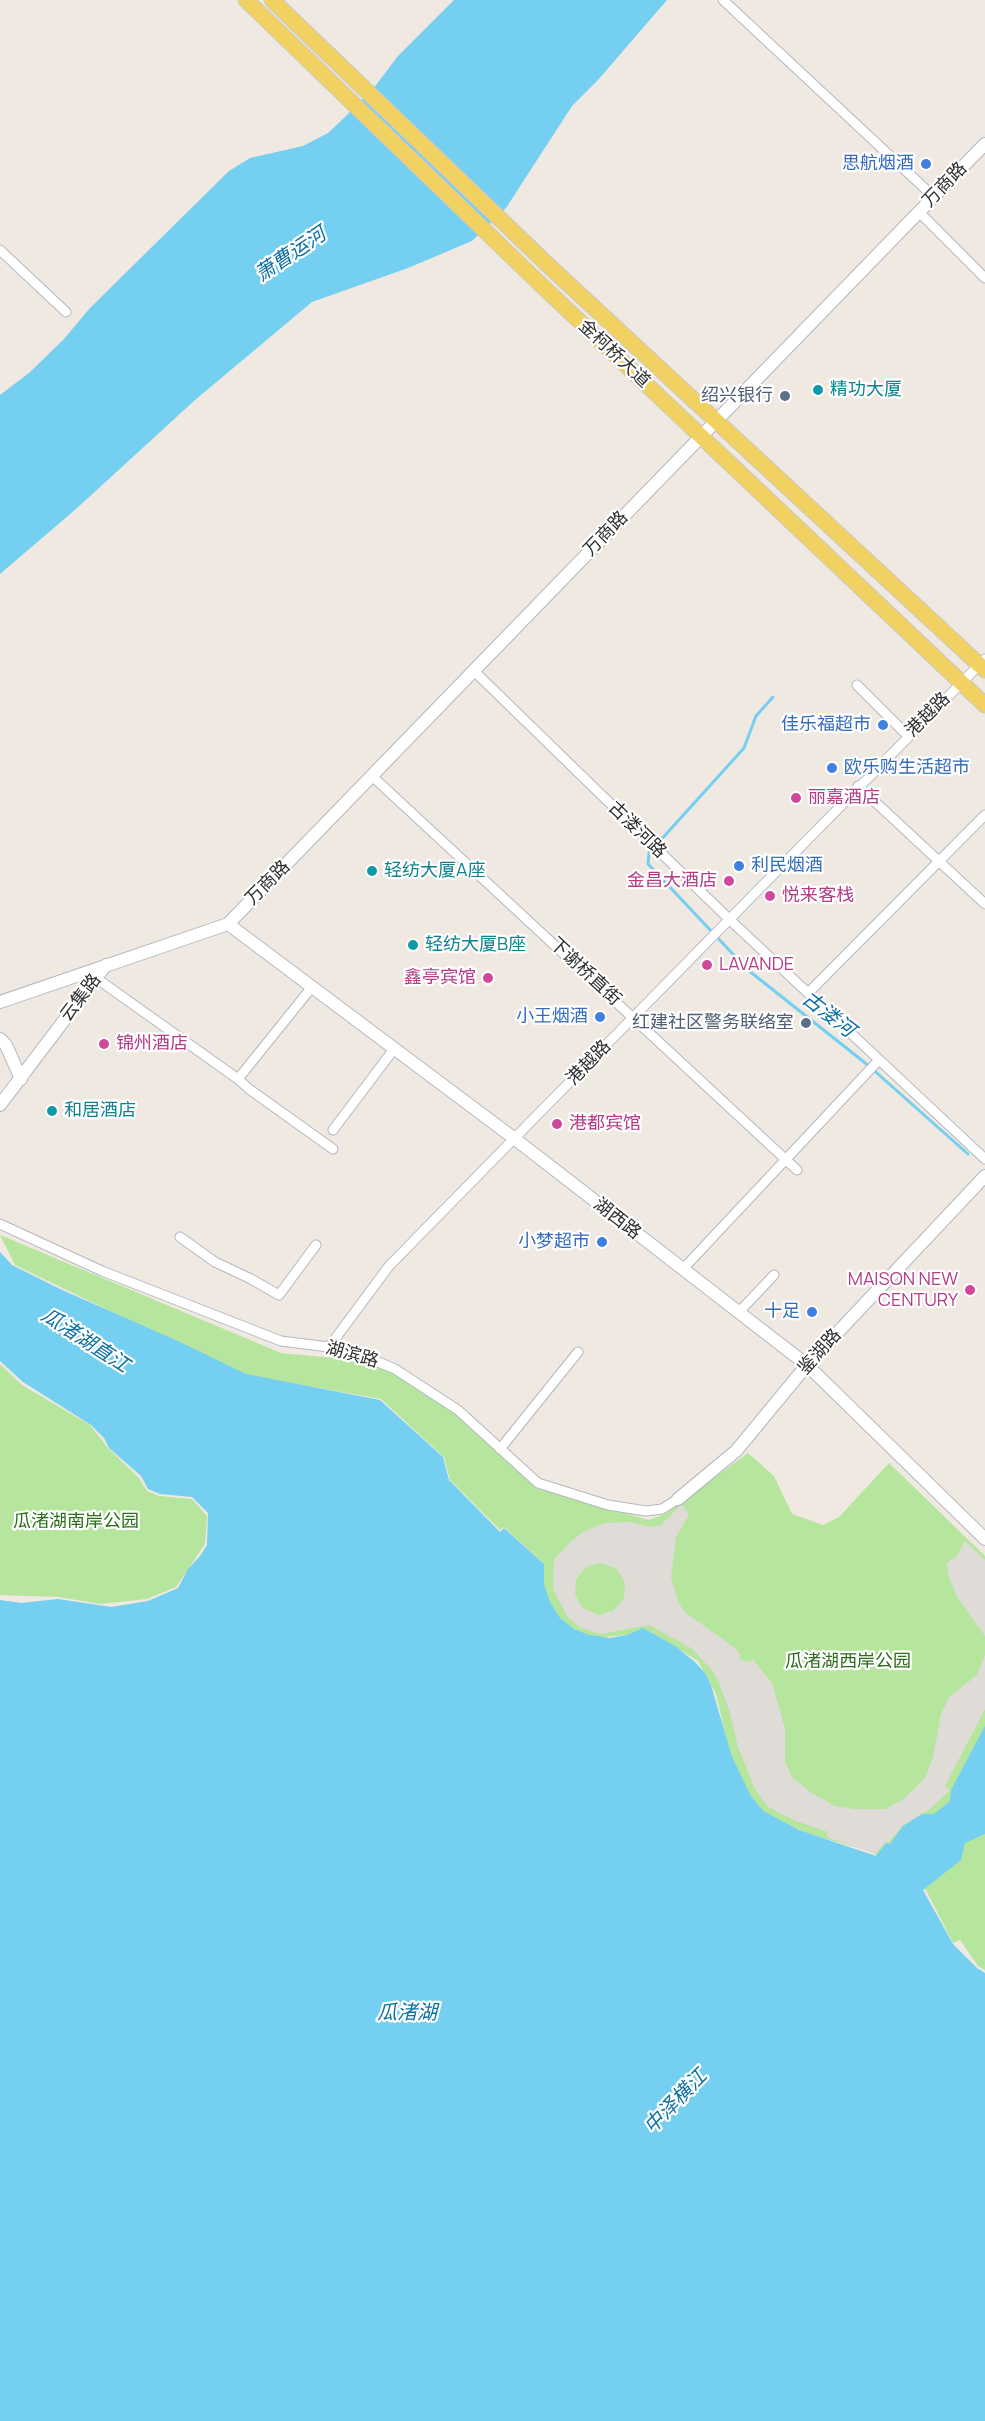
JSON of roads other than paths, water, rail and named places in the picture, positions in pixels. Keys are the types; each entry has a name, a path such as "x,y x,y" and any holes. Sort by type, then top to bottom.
{"main road":[{"name":"金柯桥大道","path":"246,0 537,281 985,705"},
{"name":"金柯桥大道","path":"272,0 549,266 716,422 983,664"}],"street":[{"path":"723,0 934,197"},
{"name":"万商路","path":"228,924 985,144"},
{"path":"919,212 985,278"},
{"path":"0,250 66,312"},
{"name":"港越路","path":"329,1347 389,1266 858,786 983,664"},
{"name":"古溇河路","path":"474,671 808,993 874,1065 985,1159"},
{"path":"857,685 908,736"},
{"name":"下谢桥直街","path":"372,776 797,1170"},
{"path":"858,786 985,904"},
{"path":"808,993 985,815"},
{"name":"云集路","path":"0,1105 106,964 228,924"},
{"name":"湖西路","path":"228,924 515,1139 807,1365 985,1539"},
{"path":"0,1002 106,964"},
{"path":"96,978 333,1149"},
{"path":"238,1079 312,987"},
{"path":"0,1039 6,1045 21,1079"},
{"path":"333,1130 394,1049"},
{"path":"683,1269 874,1065"},
{"name":"鉴湖路","path":"678,1499 736,1450 807,1365 985,1176"},
{"name":"湖滨路","path":"0,1224 102,1271 281,1341 329,1347 364,1356 395,1369 458,1410 538,1483 608,1505 646,1511 662,1509 678,1499"},
{"path":"180,1237 215,1262 251,1279 279,1296 316,1245"},
{"path":"739,1312 774,1275"},
{"path":"500,1449 578,1352"}],"water":[{"name":"萧曹运河","path":"454,0 667,0 598,80 572,106 506,208 472,241 408,268 312,302 195,400 76,509 0,574 0,395 29,373 64,339 90,308 229,171 250,158 303,146 328,133 376,85 398,56"},
{"name":"瓜渚湖","path":"0,1252 12,1265 60,1289 246,1374 380,1400 443,1457 449,1480 500,1532 504,1528 544,1564 544,1584 550,1602 560,1618 574,1629 589,1635 610,1638 627,1635 643,1628 675,1646 695,1662 705,1673 711,1685 732,1757 751,1796 763,1811 799,1830 876,1856 886,1843 890,1844 903,1826 922,1814 934,1814 950,1801 951,1790 985,1726 985,1834 965,1843 961,1860 923,1890 953,1944 985,1973 985,2421 0,2421 0,1600 21,1603 58,1599 111,1607 148,1601 178,1588 188,1569 200,1556 207,1545 208,1513 192,1497 160,1494 148,1489 141,1476 109,1448 104,1438 91,1425 23,1382 0,1361"}],"waterway":[{"name":"古溇河","path":"773,697 756,716 744,748 649,853 648,864 748,970 869,1066 968,1154"}],"place":[{"name":"思航烟酒","path":"926,164"},
{"name":"精功大厦","path":"818,390"},
{"name":"绍兴银行","path":"785,396"},
{"name":"佳乐福超市","path":"883,725"},
{"name":"欧乐购生活超市","path":"832,768"},
{"name":"丽嘉酒店","path":"796,798"},
{"name":"利民烟酒","path":"739,866"},
{"name":"轻纺大厦A座","path":"372,871"},
{"name":"金昌大酒店","path":"729,881"},
{"name":"悦来客栈","path":"770,896"},
{"name":"轻纺大厦B座","path":"413,945"},
{"name":"LAVANDE","path":"707,965"},
{"name":"鑫亭宾馆","path":"488,978"},
{"name":"小王烟酒","path":"600,1017"},
{"name":"红建社区警务联络室","path":"806,1023"},
{"name":"锦州酒店","path":"104,1044"},
{"name":"和居酒店","path":"52,1111"},
{"name":"港都宾馆","path":"557,1124"},
{"name":"小梦超市","path":"602,1242"},
{"name":"MAISON NEW CENTURY","path":"970,1290"},
{"name":"十足","path":"812,1312"}],"water label":[{"name":"瓜渚湖直江","path":"85,1341"},
{"name":"中泽横江","path":"676,2102"}],"park label":[{"name":"瓜渚湖南岸公园","path":"76,1522"},
{"name":"瓜渚湖西岸公园","path":"848,1662"}]}
